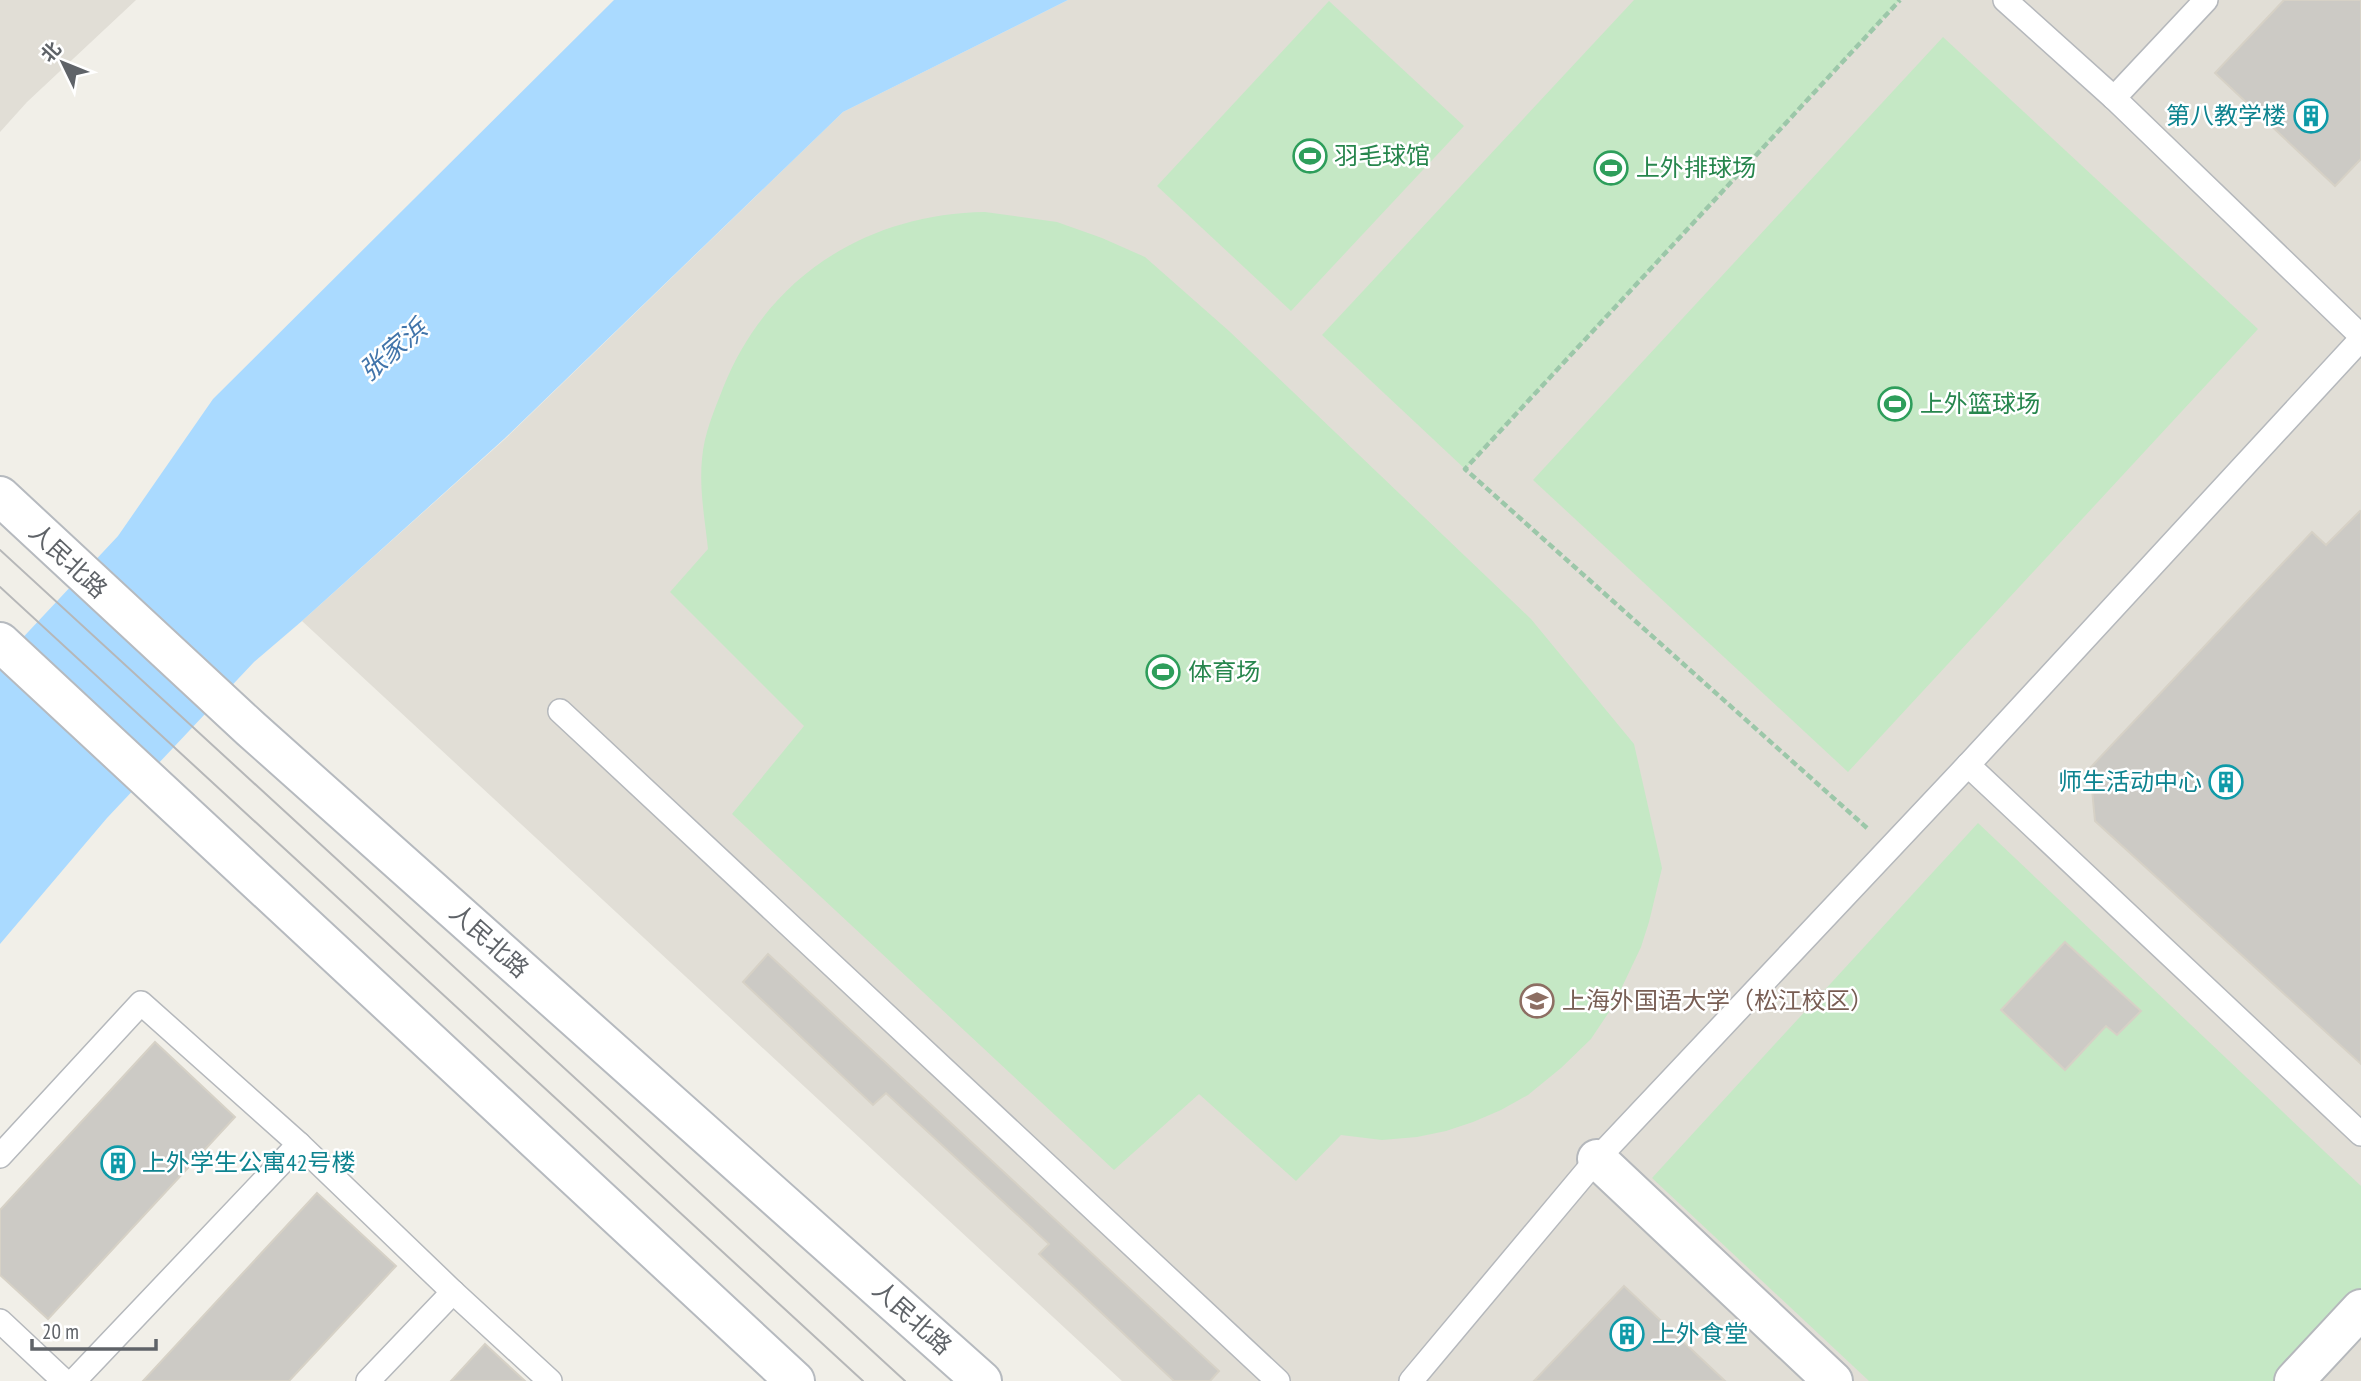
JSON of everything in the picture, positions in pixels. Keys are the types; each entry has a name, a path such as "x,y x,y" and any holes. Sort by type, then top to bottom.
{"main road":[{"name":"人民北路","path":"0,496 251,729 982,1381"},
{"path":"0,642 795,1381"},
{"path":"1597,1159 1833,1381"},
{"path":"2294,1381 2361,1310"}],"lane":[{"path":"1411,1381 1597,1159 1890,849 2361,338 2113,98 2005,0"},
{"path":"2113,98 2206,0"},
{"path":"560,711 1278,1381"},
{"path":"1968,765 2361,1134"},
{"path":"0,1156 141,1003 299,1144 550,1381"},
{"path":"74,1381 299,1144"},
{"path":"368,1381 453,1292"},
{"path":"0,1321 64,1381"}],"path":[{"path":"1890,849 1465,469 1900,0"}],"shaded area":[{"path":"0,0 136,0 27,102 0,132"},
{"name":"上海外国语大学（松江校区）","path":"1068,0 2361,0 2361,1381 1122,1381 302,621 505,439 843,112"}],"green space":[{"name":"上外排球场","path":"1634,0 1900,0 1465,469 1322,335"},
{"name":"羽毛球馆","path":"1329,1 1464,126 1291,311 1157,186"},
{"name":"上外篮球场","path":"1943,37 2258,329 1848,772 1533,480"},
{"name":"体育场","path":"985,212 1057,222 1145,257 1229,331 1531,619 1634,744 1662,868 1649,922 1641,947 1613,1006 1591,1039 1528,1095 1501,1110 1446,1131 1382,1140 1341,1135 1296,1181 1199,1094 1114,1170 732,814 804,726 670,592 708,549 702,493 702,459 707,432 723,388 742,349 766,314 794,284 826,259 861,239 900,225 941,216"},
{"path":"1978,823 2361,1186 2361,1295 2280,1381 1869,1381 1652,1178"}],"water":[{"name":"张家浜","path":"614,0 1068,0 843,112 504,439 254,662 107,818 0,944 0,662 118,536 213,399"}],"building":[{"name":"第八教学楼","path":"2284,0 2361,0 2361,159 2335,186 2215,73"},
{"name":"师生活动中心","path":"2360,511 2361,1064 2095,821 2090,768 2312,532 2326,545"},
{"path":"2065,942 2141,1011 2117,1035 2106,1026 2065,1070 2001,1010"},
{"path":"768,954 1219,1371 1210,1381 1174,1381 1039,1254 1049,1244 886,1093 873,1105 743,982"},
{"name":"上外学生公寓42号楼","path":"155,1042 235,1117 48,1319 0,1275 0,1210"},
{"path":"317,1193 396,1266 289,1381 143,1381"},
{"name":"上外食堂","path":"1624,1286 1725,1381 1534,1381"},
{"path":"485,1344 525,1381 451,1381"}],"tram line":[{"path":"0,550 905,1381"},
{"path":"0,587 863,1381"}],"place":[{"name":"第八教学楼","path":"2311,116"},
{"name":"羽毛球馆","path":"1310,156"},
{"name":"上外排球场","path":"1611,168"},
{"name":"上外篮球场","path":"1895,404"},
{"name":"体育场","path":"1163,672"},
{"name":"师生活动中心","path":"2226,782"},
{"name":"上海外国语大学（松江校区）","path":"1537,1001"},
{"name":"上外学生公寓42号楼","path":"118,1163"},
{"name":"上外食堂","path":"1627,1334"}]}
